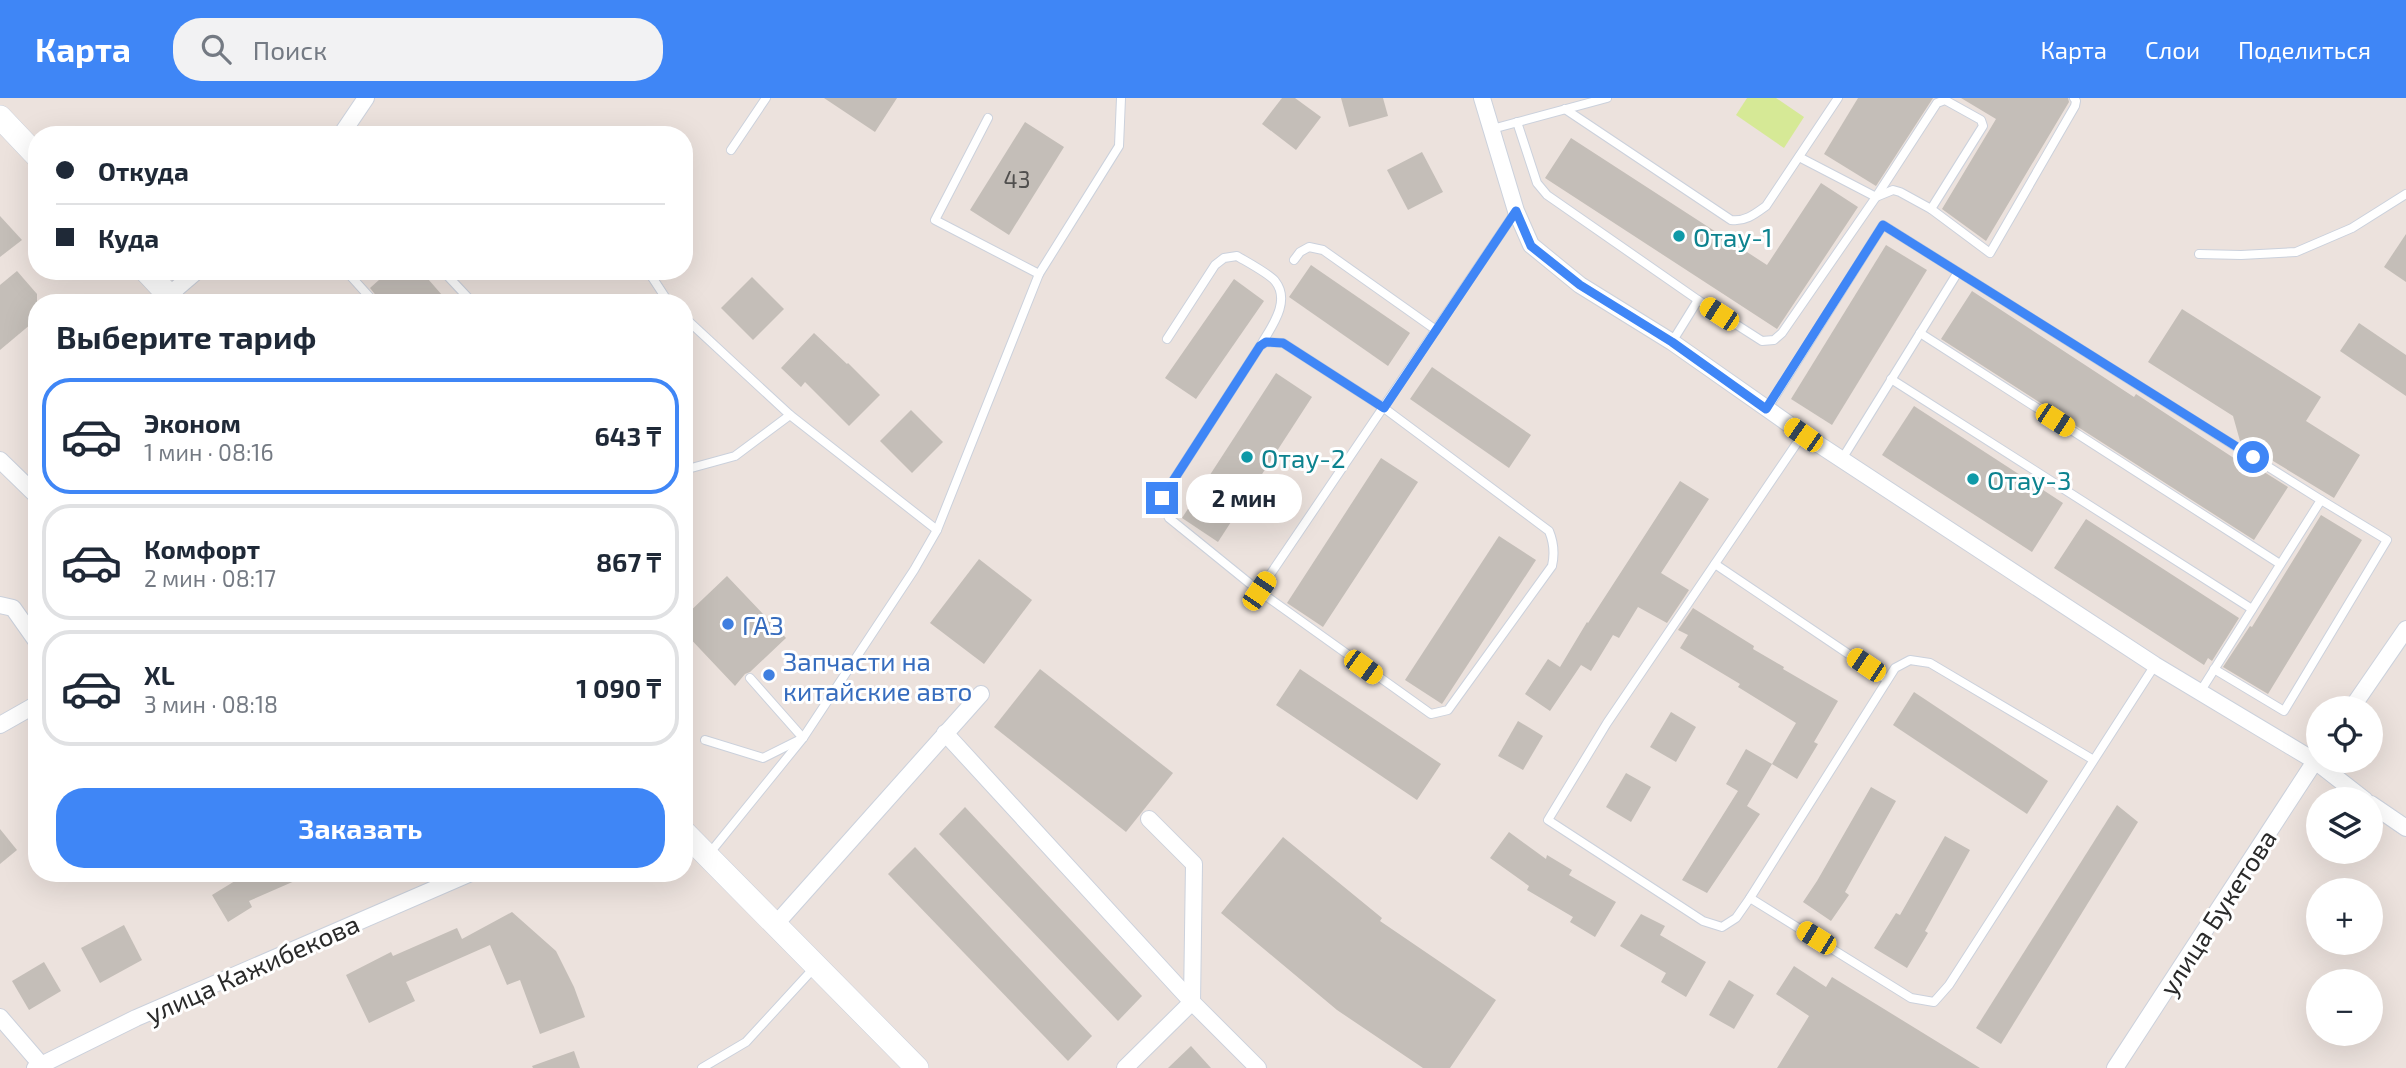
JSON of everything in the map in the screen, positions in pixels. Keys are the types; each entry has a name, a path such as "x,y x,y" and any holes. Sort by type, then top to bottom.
{"main road":[{"path":"0,117 28,147"},
{"path":"155,280 168,294"},
{"path":"693,841 917,1068"}],"street":[{"path":"347,126 366,98"},
{"path":"1482,98 1516,211 1531,246 1580,285 1672,342 1803,435 2155,665 2306,752"},
{"path":"177,294 189,280"},
{"path":"0,460 28,487"},
{"path":"0,605 13,608 28,629"},
{"path":"2360,696 2406,629"},
{"path":"775,925 981,694"},
{"path":"0,725 28,709"},
{"path":"945,733 1192,1002 1258,1068"},
{"name":"улица Букетова","path":"2115,1068 2307,773"},
{"path":"2334,773 2350,787"},
{"path":"2383,812 2406,828"},
{"path":"1125,1068 1192,1002 1194,864 1149,819"},
{"name":"улица Кажибекова","path":"40,1067 136,1018 450,882"},
{"path":"0,1017 40,1067"}],"lane":[{"path":"731,150 766,98"},
{"path":"708,856 803,738 914,570 936,530 1039,274 1119,146 1121,98"},
{"path":"1492,129 1608,98"},
{"path":"1566,109 1731,220 1742,220 1755,215 1766,206 1838,98"},
{"path":"1799,157 1876,197 1894,190 1900,192 1931,209 1990,253 2075,106 2074,98"},
{"path":"1517,122 1537,183 1547,195 1762,341 1774,340 1782,333 1937,103 1945,100 1981,120 1983,125 1931,209"},
{"path":"988,118 935,220 1039,274"},
{"path":"2199,254 2241,256 2297,252 2352,228 2406,194"},
{"path":"1259,591 1516,211"},
{"path":"1766,409 1883,225 2387,540 2284,711 2214,670"},
{"path":"1294,260 1300,252 1309,247 1323,250 1436,330"},
{"path":"1167,339 1215,265 1224,258 1237,256 1275,281 1280,295 1280,312 1162,498 1163,506 1169,518 1259,591 1426,713 1448,710 1552,566 1555,556 1549,531 1384,408 1283,343 1266,342 1260,346"},
{"path":"1842,459 1958,272"},
{"path":"354,280 367,294"},
{"path":"451,280 465,294"},
{"path":"1672,342 1698,300"},
{"path":"693,325 790,415 936,530"},
{"path":"1920,333 2280,564"},
{"path":"1891,379 2252,609"},
{"path":"693,468 735,456 790,415"},
{"path":"1803,435 1607,723 1548,820 1703,921 1722,927 1736,918 1750,898 1895,668 1910,660 1930,663 2092,759"},
{"path":"2200,692 2320,500"},
{"path":"1715,564 1887,680"},
{"path":"1750,898 1912,999 1934,1002 1949,985 2155,665"},
{"path":"750,678 803,738"},
{"path":"705,740 763,758 803,738"},
{"path":"702,1068 746,1042 816,966"}],"green space":[{"path":"1747,98 1776,98 1804,117 1784,148 1736,115"}],"building":[{"path":"824,98 897,98 875,132"},
{"path":"1282,98 1295,98 1321,117 1296,150 1262,124"},
{"path":"1341,98 1383,98 1388,116 1349,127"},
{"path":"1858,98 1933,98 1876,186 1824,154"},
{"path":"1961,98 2068,98 2069,102 1986,241 1942,209 1996,119"},
{"path":"1025,122 1064,147 1009,235 970,210"},
{"name":"Отау-1","path":"1571,138 1767,265 1821,183 1858,207 1777,329 1545,178"},
{"path":"1422,152 1443,192 1408,210 1387,170"},
{"path":"0,216 22,240 0,257"},
{"path":"2406,234 2406,282 2384,267"},
{"path":"1886,245 1927,270 1832,425 1791,399"},
{"path":"1311,265 1410,333 1388,366 1289,297"},
{"path":"17,271 37,294 28,294 28,327 0,350 0,285"},
{"path":"752,277 784,309 753,340 721,308"},
{"name":"Отау-2","path":"1234,279 1264,301 1196,399 1165,378"},
{"path":"379,280 429,280 441,294 375,294 370,288"},
{"path":"1972,291 2134,397 2136,394 2246,466 2245,460 2288,487 2254,540 1941,339"},
{"path":"2182,309 2321,397 2306,421 2360,455 2334,498 2240,441 2233,416 2148,362"},
{"path":"2359,323 2406,355 2406,396 2340,351"},
{"path":"814,333 880,395 849,426 805,382 801,387 781,368"},
{"name":"Отау-2","path":"1432,367 1531,435 1509,468 1410,399"},
{"name":"Отау-2","path":"1276,373 1312,397 1218,542 1182,518"},
{"name":"Отау-3","path":"1914,406 2063,503 2032,552 1882,455"},
{"path":"911,410 943,442 912,473 880,441"},
{"name":"Отау-2","path":"1381,458 1418,482 1323,627 1287,603"},
{"path":"1680,481 1709,499 1661,573 1689,590 1667,623 1638,607 1619,638 1613,635 1591,671 1581,665 1550,711 1525,694 1548,659 1560,667"},
{"path":"2321,515 2362,540 2268,694 2223,667 2250,626 2252,627"},
{"name":"Отау-3","path":"2086,519 2239,618 2212,661 2208,658 2204,665 2054,568"},
{"path":"1499,536 1536,560 1442,704 1405,680"},
{"path":"979,559 1032,600 984,664 930,623"},
{"name":"ГАЗ","path":"727,576 786,638 735,686 693,642 693,608"},
{"path":"1693,608 1754,646 1753,649 1784,667 1783,669 1838,701 1814,742 1818,744 1797,779 1772,764 1796,723 1738,687 1740,684 1680,648 1688,635 1678,630"},
{"path":"1040,669 1173,773 1126,832 994,727"},
{"path":"1300,669 1441,764 1417,800 1276,705"},
{"path":"1914,692 2048,781 2027,814 1893,725"},
{"path":"1671,712 1696,727 1676,762 1650,747"},
{"path":"1518,721 1543,736 1523,770 1498,756"},
{"path":"1746,749 1772,764 1747,806 1760,814 1707,893 1682,880 1738,791 1726,784"},
{"path":"1626,773 1651,787 1631,822 1606,807"},
{"path":"1871,787 1896,801 1845,892 1849,895 1831,921 1803,902"},
{"path":"2117,805 2138,822 2001,1044 1976,1028"},
{"path":"965,807 1142,996 1118,1021 939,834"},
{"path":"0,829 17,850 0,864"},
{"path":"1509,832 1546,859 1547,855 1572,870 1569,875 1616,902 1595,937 1570,922 1573,917 1527,890 1529,886 1490,858"},
{"path":"1945,836 1970,850 1907,968 1874,948 1896,913 1900,915"},
{"path":"1283,837 1382,918 1380,921 1496,1000 1450,1068 1423,1068 1337,1010 1221,913"},
{"path":"915,847 1092,1036 1068,1061 888,874"},
{"path":"233,882 292,882 249,901 252,907 228,922 212,895"},
{"path":"512,912 556,951 585,1017 540,1034 520,980 507,985 490,945 406,982 415,1001 369,1023 346,975 391,952 393,956 457,928 462,939"},
{"path":"1641,914 1665,926 1660,935 1706,962 1686,997 1661,982 1666,973 1620,946"},
{"path":"124,925 142,960 100,983 81,948"},
{"path":"44,962 61,991 29,1010 12,981"},
{"path":"1794,966 1826,987 1832,977 1980,1068 1777,1068 1809,1016 1776,994"},
{"path":"1729,980 1754,995 1734,1029 1709,1015"},
{"path":"1191,1046 1211,1068 1168,1068"},
{"path":"574,1051 580,1068 532,1066"}],"place":[{"name":"Отау-1","path":"1679,236"},
{"name":"Отау-2","path":"1247,457"},
{"name":"Отау-3","path":"1973,479"},
{"name":"ГАЗ","path":"728,624"},
{"name":"Запчасти на китайские авто","path":"769,675"}],"route":[{"path":"1162,498 1260,346 1266,342 1283,343 1384,408 1516,211 1531,246 1580,285 1672,342 1766,409 1883,225 2253,457"}]}
